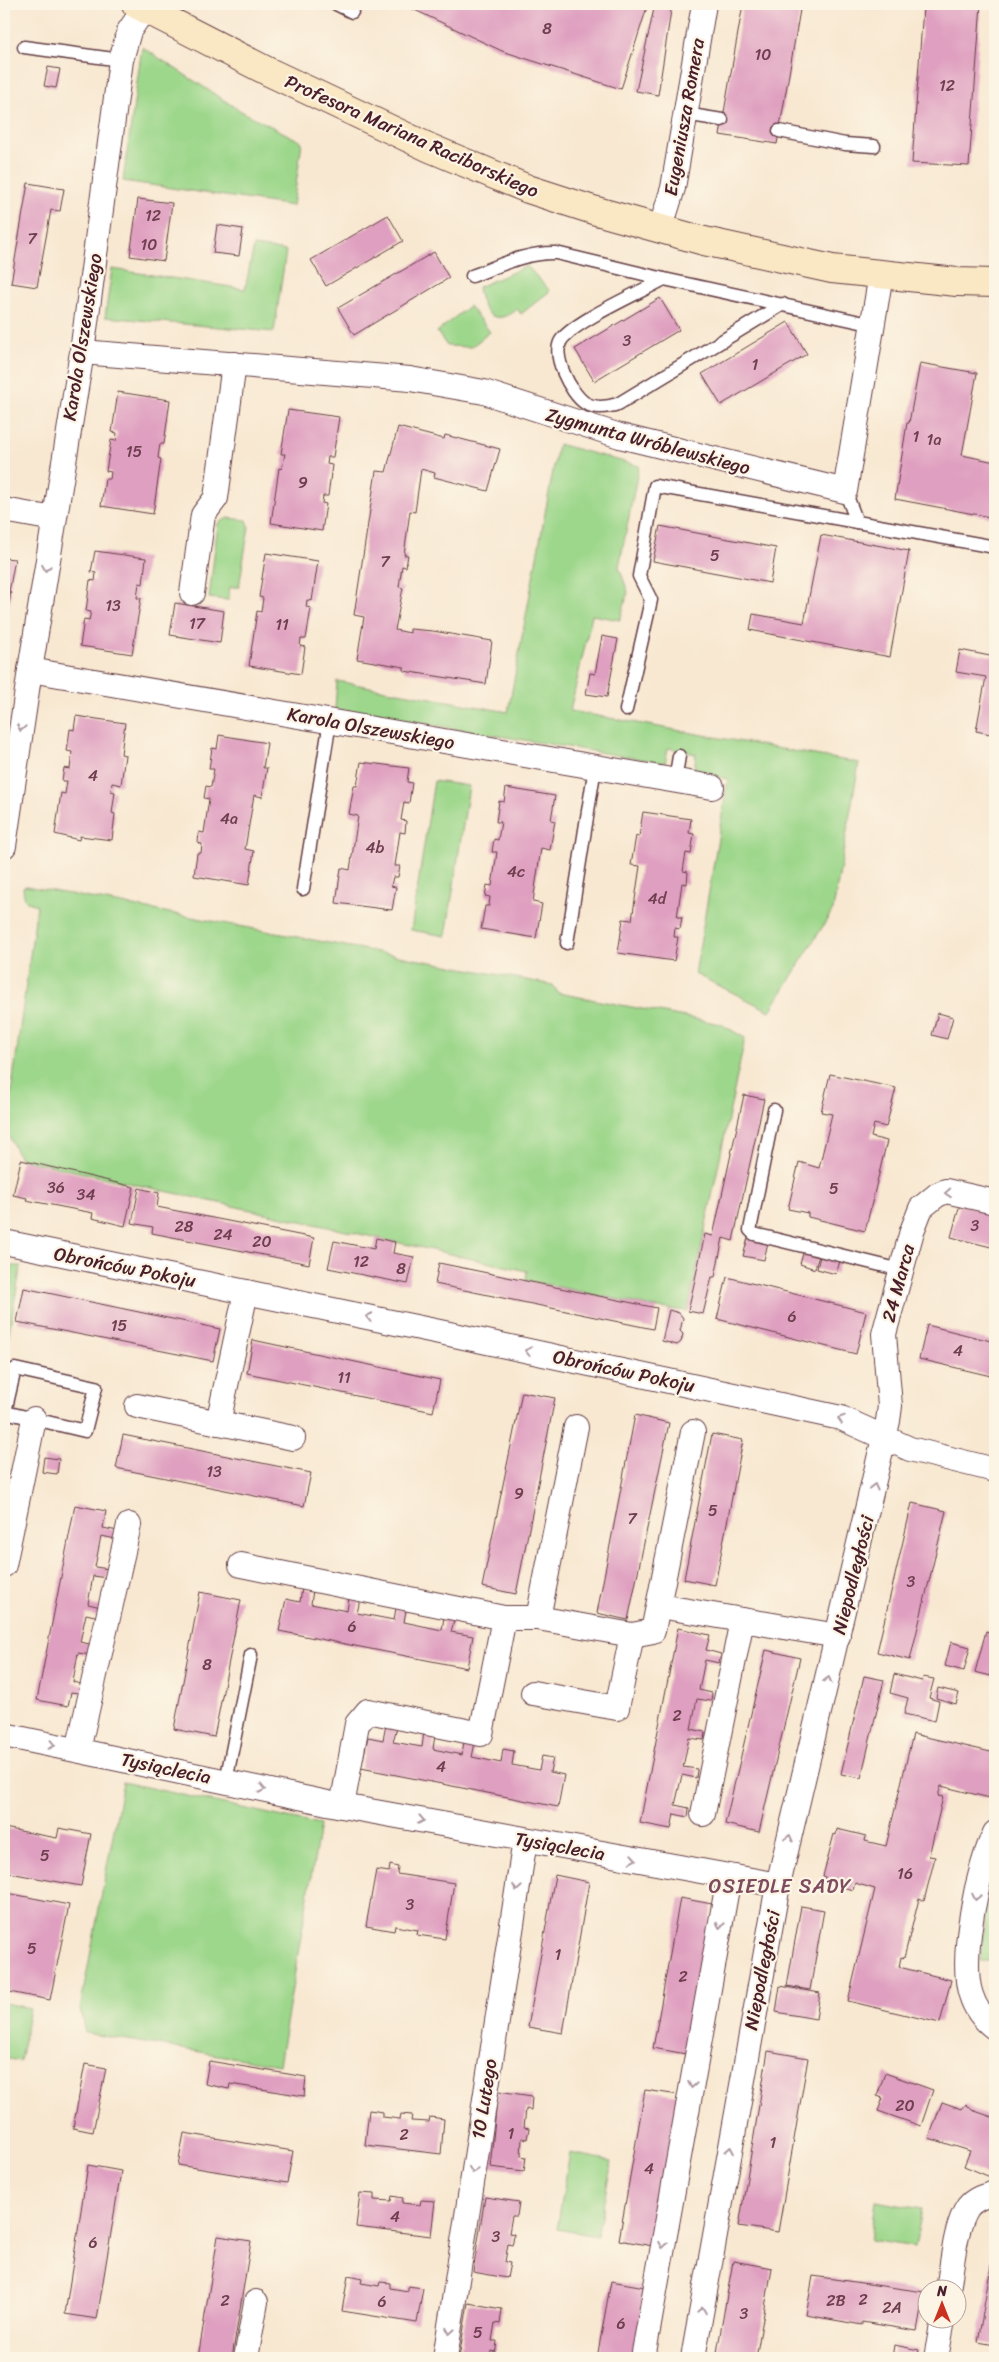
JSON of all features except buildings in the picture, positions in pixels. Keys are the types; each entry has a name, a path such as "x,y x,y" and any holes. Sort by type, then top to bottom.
{"main road":[{"name":"Profesora Mariana Raciborskiego","path":"140,6 269,72 439,152 528,189 660,230 798,263 881,274 995,283"}],"street":[{"name":"Eugeniusza Romera","path":"660,230 673,188 704,4"},
{"name":"Karola Olszewskiego","path":"4,846 30,670 82,352 121,60 129,31 140,6"},
{"path":"845,491 881,274"},
{"name":"Zygmunta Wróblewskiego","path":"82,352 410,379 476,391 620,436 845,491"},
{"path":"192,593 203,515 216,498 234,364"},
{"path":"4,510 54,519"},
{"name":"Karola Olszewskiego","path":"30,670 712,787"},
{"name":"24 Marca","path":"885,1439 890,1406 884,1334 912,1231 921,1208 937,1195 946,1191 995,1202"},
{"name":"Obrońców Pokoju","path":"4,1242 841,1418 910,1449 995,1470"},
{"path":"218,1422 246,1292"},
{"path":"137,1406 293,1438"},
{"path":"4,1565 34,1419"},
{"path":"538,1618 576,1427"},
{"path":"241,1565 504,1618 538,1618 632,1635 653,1631 693,1432"},
{"name":"Niepodległości","path":"693,2358 778,1885 885,1439"},
{"path":"78,1750 129,1525"},
{"path":"659,1606 838,1636"},
{"path":"342,1806 358,1724 368,1711 480,1734 504,1618"},
{"path":"704,1814 742,1620"},
{"path":"533,1693 617,1708 632,1635"},
{"name":"Tysiąclecia","path":"4,1735 342,1806 778,1885"},
{"path":"995,1833 978,1890 968,1944 967,1962 971,1996 977,2008 995,2028"},
{"name":"10 Lutego","path":"445,2358 525,1840"},
{"path":"643,2358 729,1877"},
{"path":"950,2280 962,2220 968,2206 980,2197 995,2193"},
{"path":"246,2358 256,2302"},
{"path":"936,2358 941,2330"}],"lane":[{"path":"336,4 352,12"},
{"path":"24,47 121,60"},
{"path":"684,114 722,120"},
{"path":"779,130 845,144 874,146"},
{"path":"472,276 532,254 556,253 664,279 874,325"},
{"path":"664,279 574,328 561,340 557,349 557,359 577,396 586,404 608,407 618,404 783,304"},
{"path":"626,710 651,600 639,576 655,486 995,547"},
{"path":"845,491 857,522"},
{"path":"304,889 330,721"},
{"path":"675,781 679,756"},
{"path":"567,943 595,767"},
{"path":"774,1110 750,1230 754,1234 901,1270"},
{"path":"15,1369 96,1387 86,1431 34,1419 5,1412 15,1369"},
{"path":"226,1781 251,1655"}],"green space":[{"path":"142,47 239,110 302,142 293,206 123,181"},
{"path":"254,246 286,251 274,332 105,317 112,269 245,289"},
{"path":"527,266 550,291 521,314 517,309 509,315 502,317 495,317 490,314 482,304 478,287"},
{"path":"469,306 490,332 471,347 447,346 437,332"},
{"path":"558,444 639,466 619,567 628,592 620,620 592,615 570,711 859,763 833,910 770,1011 695,974 728,779 694,772 696,754 668,748 665,763 335,709 337,681 508,712"},
{"path":"228,518 247,520 249,526 239,587 230,587 228,600 209,598 218,523"},
{"path":"434,781 469,786 446,936 411,930"},
{"path":"26,886 553,985 558,993 721,1024 745,1038 688,1311 658,1308 526,1280 527,1271 20,1159 6,1130 37,905 26,900 23,887"},
{"path":"11,1266 21,1266 7,1343 4,1343 4,1314 9,1285 4,1281 4,1272"},
{"path":"123,1782 320,1825 279,2065 85,2033 80,2009"},
{"path":"995,1872 995,1961 980,1961 988,1893"},
{"path":"4,2003 30,2008 20,2061 4,2058"},
{"path":"570,2153 612,2161 597,2236 557,2229"},
{"path":"875,2201 922,2209 915,2247 870,2240"}],"district":[{"name":"OSIEDLE SADY","path":"780,1886"}]}
